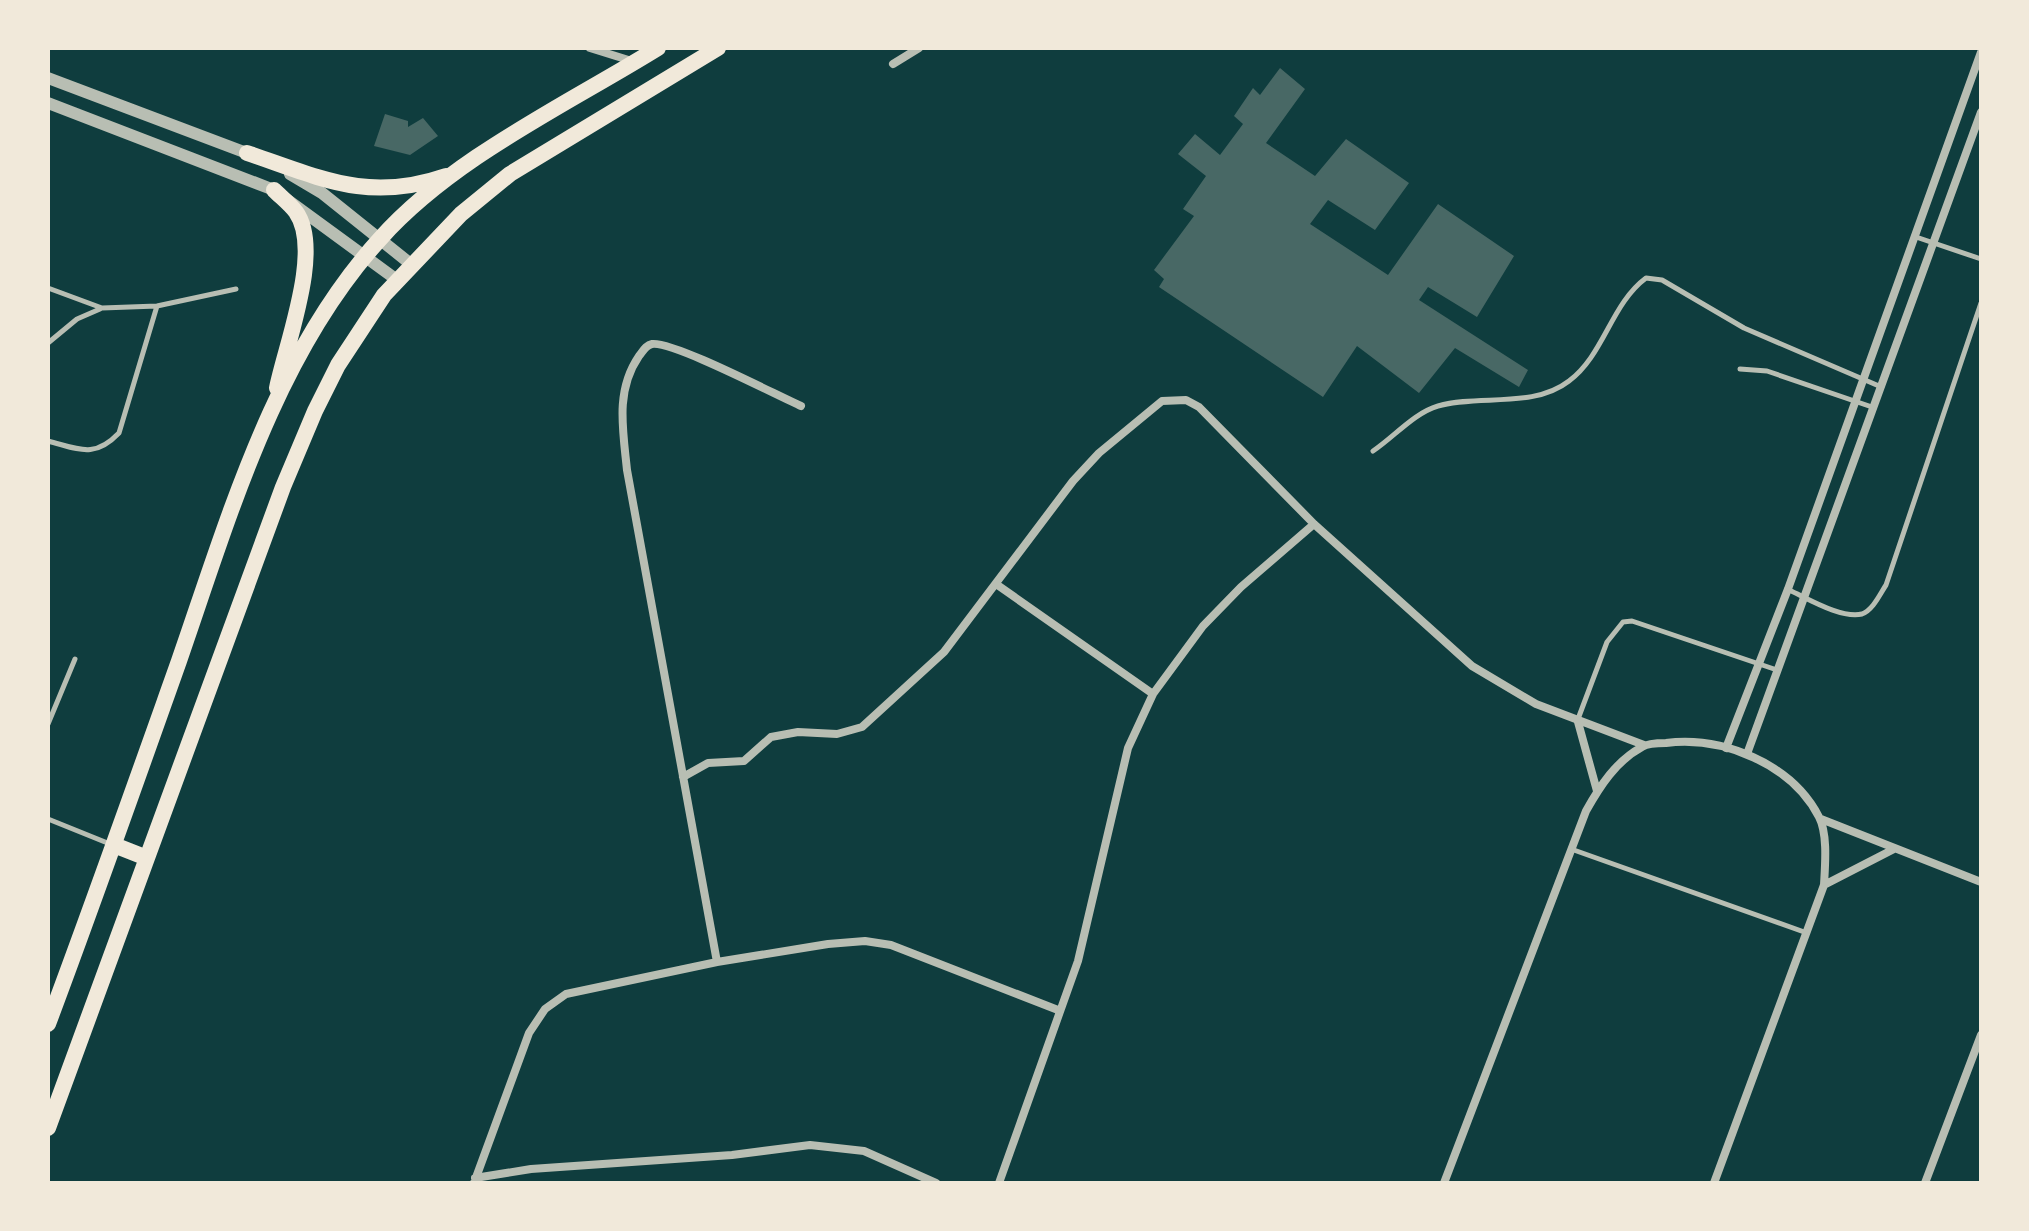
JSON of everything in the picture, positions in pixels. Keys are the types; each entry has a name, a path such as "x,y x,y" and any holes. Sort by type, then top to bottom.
{"main road":[{"path":"274,405 315,329 380,238 457,173 658,48"},
{"path":"48,1128 283,487 338,365 397,280 461,214 510,174 718,48"},
{"path":"247,153 330,181 377,190 403,189 457,173"},
{"path":"48,1024 274,405 299,298 306,246 297,213 274,190"},
{"path":"114,845 147,858"}],"street":[{"path":"590,48 635,62"},
{"path":"893,64 919,48"},
{"path":"1726,748 1788,589 1981,52"},
{"path":"48,78 247,153 305,182 412,265"},
{"path":"48,103 274,190 366,254 397,280"},
{"path":"1747,754 1981,112"},
{"path":"717,962 627,470 622,397 626,381 645,347 662,345 801,406"},
{"path":"683,777 708,763 744,761 771,737 798,732 837,734 862,727 944,652 1047,514 1099,453 1162,401 1175,398 1199,407 1314,524 1472,666 1536,704 1644,745 1674,742 1726,748 1747,754 1788,779 1821,819 1981,882"},
{"path":"999,1183 1058,1010 1078,961 1128,748 1153,694 1203,626 1241,587 1314,524"},
{"path":"996,584 1153,694"},
{"path":"1578,722 1597,791"},
{"path":"1444,1183 1570,848 1608,774 1644,745"},
{"path":"1714,1183 1824,885 1821,819"},
{"path":"1824,885 1894,849"},
{"path":"474,1180 529,1033 555,999 566,994 717,962 865,941 891,945 1058,1010"},
{"path":"1925,1183 1981,1035"},
{"path":"474,1180 531,1169 732,1155 810,1145 864,1151 936,1183"}],"lane":[{"path":"1916,237 1981,259"},
{"path":"1373,451 1434,407 1454,402 1513,399 1569,382 1584,366 1626,299 1646,278 1662,280 1744,328 1879,386"},
{"path":"48,288 102,308"},
{"path":"48,343 77,319 102,308 157,306 236,289"},
{"path":"1788,589 1851,614 1863,613 1886,585 1981,303"},
{"path":"48,441 88,451 106,446 119,433 157,306"},
{"path":"1740,369 1767,371 1872,407"},
{"path":"1578,722 1607,642 1623,622 1632,621 1777,670"},
{"path":"48,724 75,659"},
{"path":"48,819 114,845"},
{"path":"1570,848 1807,933"}],"building":[{"path":"1280,68 1305,89 1266,143 1315,176 1346,139 1409,183 1375,230 1328,200 1310,224 1388,275 1438,204 1514,256 1477,317 1428,287 1419,300 1528,370 1519,387 1455,348 1419,393 1357,346 1323,397 1159,287 1164,279 1154,270 1194,216 1183,209 1206,176 1178,154 1195,134 1220,155 1243,124 1234,116 1253,88 1260,95"},
{"path":"385,114 408,121 408,127 423,118 438,136 410,155 374,146"}]}
